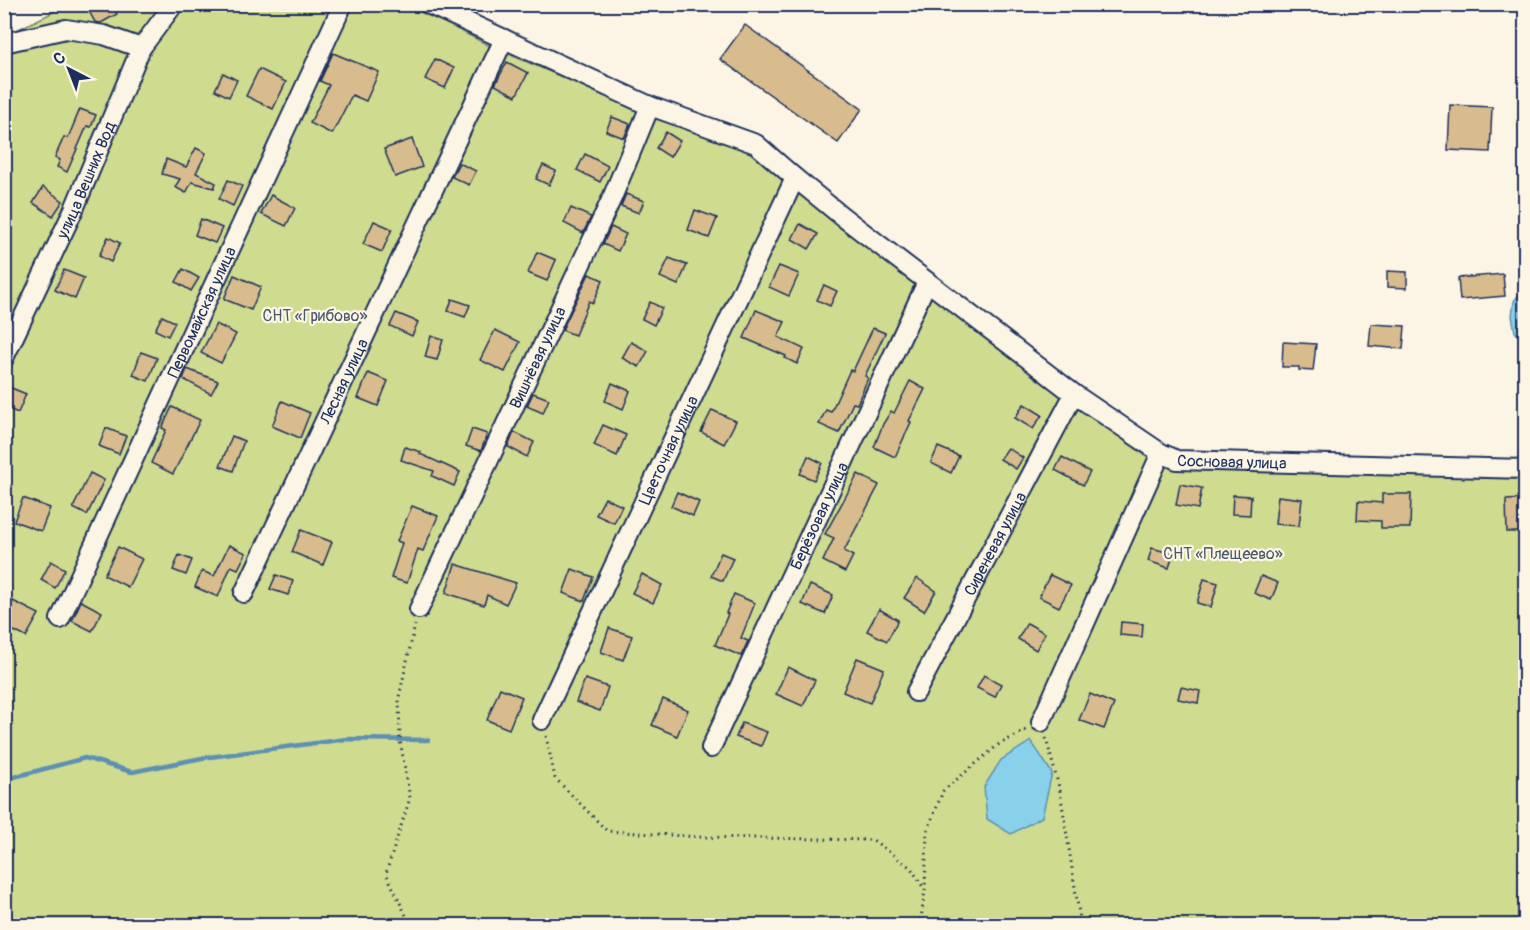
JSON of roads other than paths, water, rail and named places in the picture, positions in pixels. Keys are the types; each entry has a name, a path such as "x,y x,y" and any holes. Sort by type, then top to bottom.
{"street":[{"name":"улица Вешних Вод","path":"4,358 74,209 141,48 174,4"},
{"name":"Первомайская улица","path":"60,619 344,4"},
{"path":"428,4 650,106 756,144 795,178 927,282 1074,394 1161,453"},
{"path":"4,43 66,29 104,35 141,48"},
{"name":"Лесная улица","path":"244,593 504,39"},
{"name":"Вишнёвая улица","path":"419,609 612,198 650,106"},
{"name":"Цветочная улица","path":"542,720 795,178"},
{"name":"Берёзовая улица","path":"711,748 927,282"},
{"name":"Сиреневая улица","path":"916,692 1074,394"},
{"name":"Сосновая улица","path":"1041,722 1161,453 1177,460 1526,469"}],"water":[{"path":"1525,288 1525,343 1515,332 1512,316 1514,301"},
{"path":"1031,741 1052,773 1042,817 1011,834 987,819 984,787 1001,760"}],"waterway":[{"path":"4,781 85,758 132,772 202,758 347,739 428,740"}],"park label":[{"name":"СНТ «Грибово»","path":"315,315"},
{"name":"СНТ «Плещеево»","path":"1223,553"}]}
